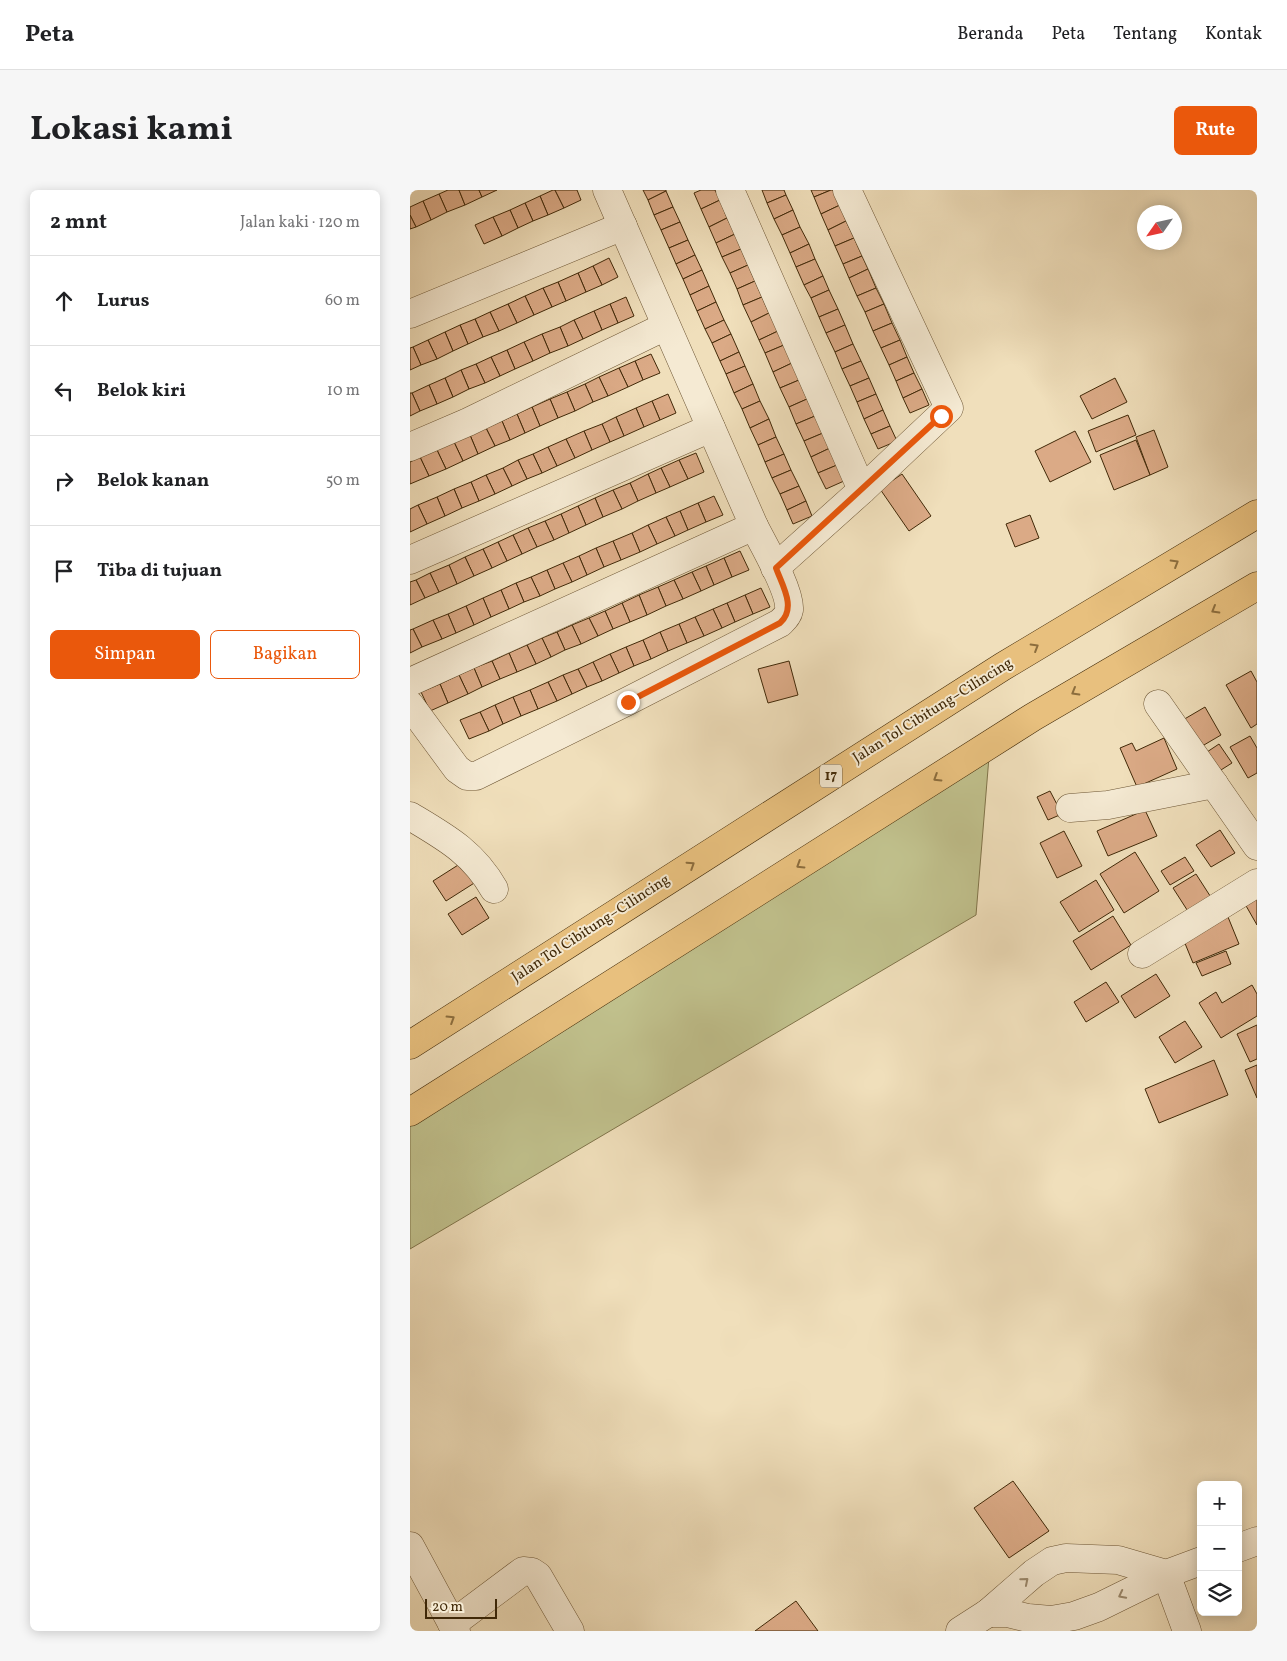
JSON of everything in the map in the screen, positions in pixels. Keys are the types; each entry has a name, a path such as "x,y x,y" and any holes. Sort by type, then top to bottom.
{"highway":[{"name":"Jalan Tol Cibitung–Cilincing","path":"410,1045 1002,667 1257,514"},
{"path":"410,1112 1033,717 1257,586"}],"street":[{"path":"410,705 457,769 467,776 476,776 628,702 780,623 786,618 789,610 788,599 776,568 754,526 607,190"},
{"path":"730,190 862,490"},
{"path":"776,568 949,408 847,190"},
{"path":"410,314 623,226"},
{"path":"410,447 468,422 666,326"},
{"path":"410,560 711,428"},
{"path":"410,682 754,526"},
{"path":"1158,704 1257,846"},
{"path":"1070,808 1108,805 1214,784"},
{"path":"410,816 467,853 484,873 494,889"},
{"path":"1142,954 1257,883"},
{"path":"1242,1547 1257,1541"},
{"path":"411,1549 454,1627 523,1571 532,1572 538,1576 570,1631"},
{"path":"960,1631 988,1613 1034,1573 1052,1562 1066,1558 1118,1560 1166,1574"},
{"path":"988,1613 1007,1613 1028,1618 1051,1620 1074,1616 1100,1607 1166,1574 1197,1562"},
{"path":"1166,1574 1187,1631"}],"green space":[{"path":"990,745 976,915 410,1249 410,1116"}],"building":[{"path":"448,190 459,190 465,205 447,212 439,194"},
{"path":"459,190 479,190 482,197 465,205"},
{"path":"479,190 497,190 482,197"},
{"path":"555,190 564,208 548,215 540,196"},
{"path":"555,190 577,190 581,200 564,208"},
{"path":"643,190 666,190 666,191 648,200"},
{"path":"701,190 715,190 720,200 701,209 694,193"},
{"path":"762,190 784,190 786,195 767,203"},
{"path":"811,190 831,190 814,197"},
{"path":"833,190 840,205 821,214 814,197"},
{"path":"666,191 673,207 654,215 648,200"},
{"path":"439,194 447,212 431,220 423,201"},
{"path":"786,195 793,210 774,219 767,203"},
{"path":"540,196 548,215 533,221 525,203"},
{"path":"720,200 727,218 709,227 701,209"},
{"path":"423,201 431,220 416,227 410,215 410,207"},
{"path":"525,203 533,221 518,228 510,210"},
{"path":"840,205 846,221 828,230 821,214"},
{"path":"673,207 680,222 661,230 654,215"},
{"path":"510,210 518,228 502,236 493,217"},
{"path":"793,210 800,227 782,235 774,219"},
{"path":"410,215 416,227 410,229"},
{"path":"493,217 502,236 484,244 475,225"},
{"path":"727,218 735,234 716,243 709,227"},
{"path":"846,221 854,238 835,246 828,230"},
{"path":"680,222 688,240 669,248 661,230"},
{"path":"800,227 809,244 790,253 782,235"},
{"path":"735,234 741,249 722,257 716,243"},
{"path":"854,238 862,256 843,264 835,246"},
{"path":"688,240 695,255 676,264 669,248"},
{"path":"809,244 815,259 796,267 790,253"},
{"path":"741,249 748,265 730,273 722,257"},
{"path":"695,255 702,270 683,279 676,264"},
{"path":"862,256 868,269 849,278 843,264"},
{"path":"609,258 618,277 602,285 593,266"},
{"path":"815,259 823,276 804,285 796,267"},
{"path":"748,265 755,281 737,289 730,273"},
{"path":"593,266 602,285 586,292 578,273"},
{"path":"868,269 876,288 857,296 849,278"},
{"path":"702,270 709,286 690,295 683,279"},
{"path":"578,273 586,292 566,301 558,282"},
{"path":"823,276 829,290 811,298 804,285"},
{"path":"755,281 762,297 743,305 737,289"},
{"path":"558,282 566,301 552,307 543,288"},
{"path":"709,286 716,302 697,311 690,295"},
{"path":"543,288 552,307 534,315 525,296"},
{"path":"876,288 884,304 865,312 857,296"},
{"path":"829,290 838,309 819,317 811,298"},
{"path":"525,296 534,315 517,323 508,304"},
{"path":"626,297 634,316 618,323 610,304"},
{"path":"762,297 769,313 751,322 743,305"},
{"path":"716,302 724,320 705,329 697,311"},
{"path":"508,304 517,323 499,331 490,312"},
{"path":"610,304 618,323 602,330 594,311"},
{"path":"884,304 892,323 873,331 865,312"},
{"path":"838,309 845,325 826,333 819,317"},
{"path":"594,311 602,330 583,339 574,320"},
{"path":"490,312 499,331 483,337 475,319"},
{"path":"769,313 778,331 759,340 751,322"},
{"path":"475,319 483,337 468,344 460,325"},
{"path":"574,320 583,339 568,346 560,327"},
{"path":"724,320 731,334 712,343 705,329"},
{"path":"892,323 900,340 881,348 873,331"},
{"path":"460,325 468,344 453,351 445,332"},
{"path":"845,325 853,344 835,352 826,333"},
{"path":"560,327 568,346 550,353 542,334"},
{"path":"778,331 784,345 765,353 759,340"},
{"path":"445,332 453,351 437,359 428,340"},
{"path":"542,334 550,353 533,361 524,342"},
{"path":"731,334 739,352 720,361 712,343"},
{"path":"428,340 437,359 421,365 413,347"},
{"path":"900,340 907,357 889,365 881,348"},
{"path":"524,342 533,361 515,369 507,350"},
{"path":"853,344 861,361 842,369 835,352"},
{"path":"784,345 792,363 773,372 765,353"},
{"path":"413,347 421,365 410,370 410,348"},
{"path":"507,350 515,369 500,376 491,357"},
{"path":"739,352 745,366 726,374 720,361"},
{"path":"651,354 660,373 643,380 635,361"},
{"path":"491,357 500,376 485,383 476,364"},
{"path":"907,357 914,373 896,381 889,365"},
{"path":"635,361 643,380 628,387 619,368"},
{"path":"861,361 869,378 850,386 842,369"},
{"path":"792,363 799,380 780,388 773,372"},
{"path":"476,364 485,383 469,389 461,370"},
{"path":"745,366 753,384 734,393 726,374"},
{"path":"619,368 628,387 608,396 599,377"},
{"path":"461,370 469,389 453,397 445,378"},
{"path":"914,373 922,389 903,398 896,381"},
{"path":"599,377 608,396 593,402 585,384"},
{"path":"445,378 453,397 437,404 429,385"},
{"path":"869,378 876,394 857,402 850,386"},
{"path":"1115,378 1127,402 1092,419 1080,396"},
{"path":"799,380 807,399 789,407 780,388"},
{"path":"585,384 593,402 575,411 567,392"},
{"path":"753,384 760,401 742,409 734,393"},
{"path":"429,385 437,404 420,411 412,393"},
{"path":"922,389 929,405 910,413 903,398"},
{"path":"567,392 575,411 558,418 550,399"},
{"path":"410,393 412,393 420,411 410,416"},
{"path":"668,394 676,413 660,420 652,401"},
{"path":"876,394 883,410 864,419 857,402"},
{"path":"550,399 558,418 540,426 532,407"},
{"path":"807,399 815,416 796,424 789,407"},
{"path":"652,401 660,420 644,427 636,408"},
{"path":"760,401 769,419 750,428 742,409"},
{"path":"532,407 540,426 525,433 517,414"},
{"path":"636,408 644,427 624,436 616,417"},
{"path":"883,410 890,426 871,434 864,419"},
{"path":"517,414 525,433 510,440 502,421"},
{"path":"1128,415 1136,435 1096,452 1088,431"},
{"path":"815,416 823,433 804,441 796,424"},
{"path":"616,417 624,436 610,442 602,424"},
{"path":"769,419 776,437 758,445 750,428"},
{"path":"502,421 510,440 495,446 486,428"},
{"path":"602,424 610,442 592,450 584,431"},
{"path":"890,426 897,441 878,449 871,434"},
{"path":"486,428 495,446 478,454 470,435"},
{"path":"1154,430 1168,467 1150,475 1136,437"},
{"path":"584,431 592,450 575,458 566,439"},
{"path":"1075,431 1091,462 1050,482 1035,451"},
{"path":"823,433 830,448 811,457 804,441"},
{"path":"470,435 478,454 463,461 454,442"},
{"path":"776,437 784,454 765,462 758,445"},
{"path":"566,439 575,458 557,466 548,447"},
{"path":"1136,440 1150,475 1114,490 1100,455"},
{"path":"454,442 463,461 446,469 437,450"},
{"path":"548,447 557,466 542,473 533,454"},
{"path":"830,448 837,465 818,473 811,457"},
{"path":"437,450 446,469 429,476 420,457"},
{"path":"696,453 704,472 688,479 679,460"},
{"path":"533,454 542,473 527,479 518,460"},
{"path":"784,454 791,470 772,478 765,462"},
{"path":"420,457 429,476 410,484 410,462"},
{"path":"518,460 527,479 512,486 503,468"},
{"path":"679,460 688,479 670,487 661,468"},
{"path":"837,465 844,481 826,489 818,473"},
{"path":"503,468 512,486 495,494 486,475"},
{"path":"661,468 670,487 656,493 648,474"},
{"path":"791,470 799,486 780,494 772,478"},
{"path":"648,474 656,493 638,501 630,483"},
{"path":"902,474 931,516 909,531 880,489"},
{"path":"486,475 495,494 479,501 471,482"},
{"path":"471,482 479,501 462,508 454,489"},
{"path":"630,483 638,501 622,509 613,490"},
{"path":"799,486 806,501 787,510 780,494"},
{"path":"454,489 462,508 445,516 437,497"},
{"path":"613,490 622,509 603,517 595,498"},
{"path":"714,496 723,515 706,522 698,503"},
{"path":"437,497 445,516 427,524 418,505"},
{"path":"595,498 603,517 586,525 578,506"},
{"path":"806,501 812,516 793,524 787,510"},
{"path":"698,503 706,522 688,530 680,511"},
{"path":"418,505 427,524 410,532 410,509"},
{"path":"578,506 586,525 569,533 561,514"},
{"path":"680,511 688,530 675,536 666,517"},
{"path":"561,514 569,533 554,540 545,521"},
{"path":"1030,515 1039,538 1015,547 1006,524"},
{"path":"666,517 675,536 657,544 648,525"},
{"path":"545,521 554,540 537,547 528,528"},
{"path":"648,525 657,544 640,552 632,533"},
{"path":"528,528 537,547 522,554 513,535"},
{"path":"632,533 640,552 621,560 613,541"},
{"path":"513,535 522,554 507,561 498,542"},
{"path":"613,541 621,560 604,567 596,548"},
{"path":"498,542 507,561 492,568 483,549"},
{"path":"596,548 604,567 587,575 579,556"},
{"path":"483,549 492,568 474,576 465,557"},
{"path":"740,551 749,570 732,577 724,558"},
{"path":"579,556 587,575 572,582 563,563"},
{"path":"465,557 474,576 457,584 449,565"},
{"path":"724,558 732,577 714,585 706,566"},
{"path":"563,563 572,582 555,589 547,570"},
{"path":"449,565 457,584 439,592 430,573"},
{"path":"706,566 714,585 701,591 692,572"},
{"path":"547,570 555,589 540,596 531,577"},
{"path":"692,572 701,591 683,599 674,580"},
{"path":"430,573 439,592 425,598 416,580"},
{"path":"531,577 540,596 524,602 516,583"},
{"path":"416,580 425,598 410,605 410,582"},
{"path":"674,580 683,599 666,606 658,587"},
{"path":"516,583 524,602 509,609 501,590"},
{"path":"658,587 666,606 647,615 639,595"},
{"path":"761,588 770,607 753,614 745,595"},
{"path":"501,590 509,609 491,617 483,598"},
{"path":"639,595 647,615 630,622 622,603"},
{"path":"745,595 753,614 735,622 727,603"},
{"path":"483,598 491,617 474,625 466,606"},
{"path":"622,603 630,622 613,629 605,611"},
{"path":"727,603 735,622 722,628 713,609"},
{"path":"466,606 474,625 456,633 448,614"},
{"path":"713,609 722,628 704,636 695,617"},
{"path":"605,611 613,629 598,636 589,618"},
{"path":"448,614 456,633 442,639 433,620"},
{"path":"695,617 704,636 687,643 679,624"},
{"path":"589,618 598,636 581,644 572,625"},
{"path":"433,620 442,639 422,647 413,629"},
{"path":"679,624 687,643 668,651 660,632"},
{"path":"572,625 581,644 565,650 557,632"},
{"path":"413,629 422,647 410,653 410,630"},
{"path":"557,632 565,650 551,657 542,638"},
{"path":"660,632 668,651 651,659 643,640"},
{"path":"542,638 551,657 536,664 527,645"},
{"path":"643,640 651,659 634,666 626,647"},
{"path":"527,645 536,664 517,672 509,653"},
{"path":"626,647 634,666 619,673 610,654"},
{"path":"509,653 517,672 500,679 492,661"},
{"path":"610,654 619,673 602,681 593,662"},
{"path":"492,661 500,679 482,687 474,668"},
{"path":"789,661 798,695 768,703 758,669"},
{"path":"593,662 602,681 587,687 578,669"},
{"path":"474,668 482,687 468,694 459,675"},
{"path":"578,669 587,687 572,694 563,675"},
{"path":"1251,671 1257,682 1257,724 1251,728 1226,685"},
{"path":"459,675 468,694 448,703 440,684"},
{"path":"563,675 572,694 557,701 548,682"},
{"path":"548,682 557,701 538,709 530,690"},
{"path":"440,684 448,703 430,711 421,692"},
{"path":"530,690 538,709 521,716 513,697"},
{"path":"513,697 521,716 503,724 495,705"},
{"path":"495,705 503,724 489,731 480,712"},
{"path":"1205,707 1221,735 1192,752 1176,724"},
{"path":"480,712 489,731 469,739 460,720"},
{"path":"1250,736 1257,748 1257,773 1248,778 1230,747"},
{"path":"1164,738 1177,769 1137,787 1120,748 1132,743 1136,751"},
{"path":"1219,744 1232,763 1213,775 1201,756"},
{"path":"1050,791 1062,814 1048,820 1037,797"},
{"path":"1145,810 1157,836 1108,856 1097,831"},
{"path":"1220,830 1235,853 1211,867 1196,845"},
{"path":"1064,831 1082,866 1057,878 1040,843"},
{"path":"1135,852 1159,891 1124,913 1100,874"},
{"path":"1185,857 1194,871 1170,885 1161,871"},
{"path":"466,860 479,880 446,901 433,881"},
{"path":"1196,874 1214,902 1191,916 1173,888"},
{"path":"1096,880 1114,910 1079,932 1060,902"},
{"path":"1257,888 1257,925 1241,897"},
{"path":"476,897 489,918 462,935 448,914"},
{"path":"1113,916 1131,945 1091,970 1073,941"},
{"path":"1228,917 1239,944 1193,963 1182,936"},
{"path":"1226,951 1231,964 1202,976 1196,963"},
{"path":"1156,974 1170,996 1135,1018 1121,996"},
{"path":"1106,982 1119,1002 1086,1022 1074,1002"},
{"path":"1252,985 1257,994 1257,1016 1221,1038 1199,1003 1216,992 1222,1003"},
{"path":"1185,1021 1202,1047 1175,1063 1159,1037"},
{"path":"1257,1025 1257,1059 1250,1062 1237,1034"},
{"path":"1214,1060 1228,1095 1159,1123 1145,1089"},
{"path":"1257,1065 1257,1098 1245,1070"},
{"path":"1013,1481 1049,1531 1009,1558 974,1508"},
{"path":"796,1601 818,1631 755,1631"}],"route":[{"path":"628,702 780,623 786,618 789,610 788,599 776,568 941,416"}]}
